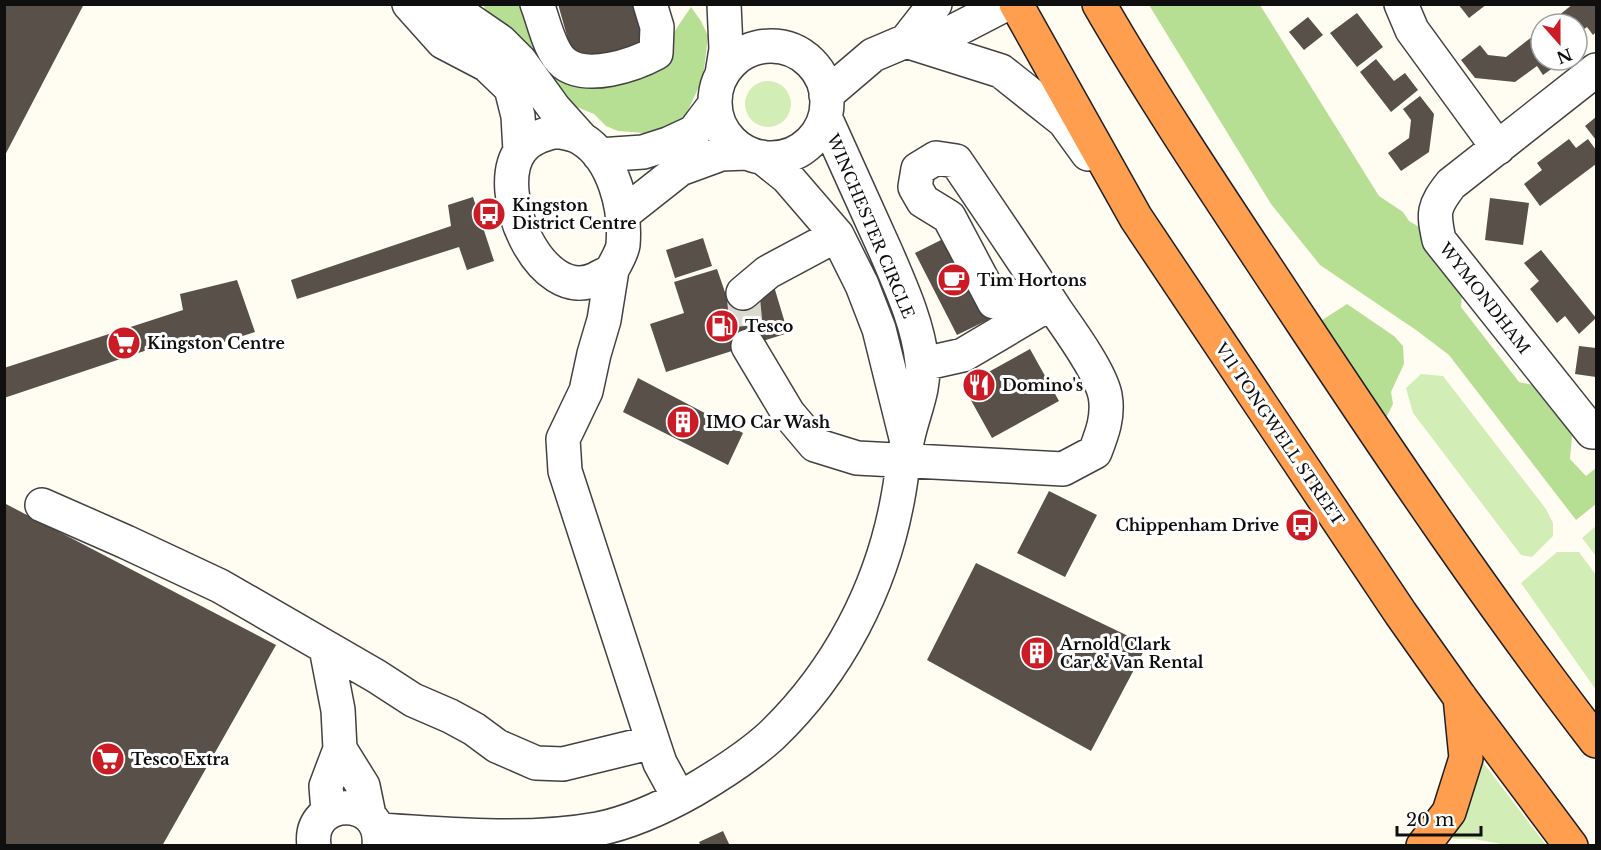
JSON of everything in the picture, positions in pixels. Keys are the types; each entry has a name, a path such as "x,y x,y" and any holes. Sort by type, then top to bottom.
{"highway":[{"name":"V11 TONGWELL STREET","path":"1016,4 1136,218 1401,614 1571,846"},
{"path":"1099,4 1130,57 1236,223 1383,444 1514,631 1593,734"},
{"path":"1423,846 1449,812 1466,758 1454,689"}],"street":[{"path":"410,4 443,42 472,27"},
{"path":"444,4 472,27 500,41 520,61 554,108 590,146 617,188 623,214 622,248 612,270 604,320 586,391 563,439 565,471 660,763 679,798"},
{"path":"537,4 552,46 564,63 580,69 600,72 642,61 656,53 657,27 650,4"},
{"path":"724,4 726,49 719,89 717,119 724,133 734,144 754,155"},
{"path":"623,214 680,169 721,154 778,157 794,153 807,144 818,131 825,106 822,79 813,65 786,50 729,4"},
{"path":"906,41 935,4"},
{"path":"825,106 873,55 906,41 950,33 1006,4"},
{"path":"1401,4 1412,30 1498,148"},
{"path":"472,27 487,65 511,88 518,116 520,151 513,169 511,192 518,223 533,252 589,319 594,354"},
{"path":"906,41 1001,71 1040,101 1064,122 1136,218"},
{"path":"520,151 538,136 556,131 590,146 643,152 668,144 694,132 732,62 743,53 758,48 873,55"},
{"name":"WYMONDHAM","path":"1596,70 1451,184 1438,201 1434,219 1439,240 1592,432 1596,432"},
{"name":"WINCHESTER CIRCLE","path":"328,812 349,807 375,830 501,836 597,829 624,822 679,798 731,767 771,735 814,687 862,613 882,564 892,530 906,451 920,393 923,364 912,317 825,106"},
{"name":"WINCHESTER CIRCLE","path":"754,155 788,177 837,235 862,285 879,329 906,451"},
{"path":"748,346 788,413 816,445 857,458 906,451 1063,469 1095,452 1105,426 1105,395 1092,367 1047,296 956,160 936,158 918,169 915,187 923,201 949,217 994,302 1047,296"},
{"path":"743,293 768,272 837,235"},
{"path":"551,273 571,283 591,281 612,270"},
{"path":"923,364 963,355 1047,296"},
{"path":"42,505 220,586 412,700 462,723 497,746 536,763 563,764 653,742"},
{"path":"314,846 314,833 317,825 328,812 326,786 340,749 338,710 326,648"},
{"path":"340,749 363,786 375,830"}],"green space":[{"path":"484,5 529,5 545,51 672,35 691,7 708,36 703,78 684,119 665,128 644,133 618,131 606,126 594,114 567,103 486,17"},
{"path":"1149,5 1260,5 1379,196 1403,212 1409,221 1421,228 1462,294 1461,307 1519,382 1538,386 1572,436 1570,459 1586,476 1596,468 1596,504 1576,520 1449,355 1320,265 1271,204"},
{"path":"768,81 777,82 784,88 790,95 790,113 784,120 777,126 768,127 759,126 752,120 746,113 745,104 746,95 752,88 759,82"},
{"path":"1347,304 1394,336 1403,346 1404,364 1391,392 1393,404 1385,420 1316,324"},
{"path":"1421,374 1443,376 1546,509 1553,523 1553,536 1532,557 1521,555 1413,413 1406,388"},
{"path":"1596,526 1596,556 1582,538"},
{"path":"1557,552 1579,552 1596,575 1596,690 1521,583"},
{"path":"1479,760 1546,845 1506,845 1474,839 1454,839 1450,836 1472,798"}],"building":[{"path":"4,4 84,4 4,157"},
{"path":"558,4 644,4 647,55 574,61"},
{"path":"1458,4 1487,4 1469,18"},
{"path":"1573,4 1596,4 1596,32 1593,35 1589,30 1589,12 1563,12"},
{"path":"1357,13 1383,47 1357,67 1330,33"},
{"path":"1308,17 1323,35 1304,50 1289,32"},
{"path":"1529,39 1529,72 1515,82 1475,78 1461,60 1480,45 1488,55 1506,57"},
{"path":"1376,59 1394,81 1405,73 1418,90 1391,112 1360,72"},
{"path":"1420,96 1434,114 1429,152 1401,171 1388,153 1409,138 1411,120 1403,109"},
{"path":"1596,117 1596,140 1585,126"},
{"path":"1569,139 1576,148 1588,139 1596,150 1596,164 1540,206 1524,184 1542,170 1537,163"},
{"path":"473,197 494,261 467,270 459,247 297,299 291,280 451,226 448,205"},
{"path":"1490,198 1529,203 1523,245 1485,240"},
{"name":"Tim Hortons","path":"955,233 1002,313 957,335 915,253"},
{"path":"703,238 712,266 675,278 666,250"},
{"path":"1541,250 1596,318 1579,334 1565,316 1557,323 1530,289 1539,281 1524,263"},
{"path":"717,269 727,298 773,283 788,333 666,372 650,324 684,313 674,282"},
{"name":"Kingston Centre","path":"237,280 255,332 196,351 189,336 4,398 4,368 183,310 180,294"},
{"path":"1579,346 1596,348 1596,377 1575,374"},
{"path":"1030,349 1059,401 992,438 963,386"},
{"name":"IMO Car Wash","path":"638,378 743,433 728,465 623,412"},
{"path":"1049,491 1097,515 1065,577 1017,553"},
{"name":"Tesco Extra","path":"4,503 276,645 162,846 4,846"},
{"name":"Arnold Clark Car & Van Rental","path":"976,563 1147,645 1091,751 927,660"},
{"path":"723,831 730,846 701,846 699,842"}],"tunnel":[{"path":"743,293 748,346"}],"place":[{"name":"Kingston District Centre","path":"489,214"},
{"name":"Tim Hortons","path":"954,280"},
{"name":"Tesco","path":"722,326"},
{"name":"Kingston Centre","path":"124,343"},
{"name":"Domino's","path":"979,385"},
{"name":"IMO Car Wash","path":"683,422"},
{"name":"Chippenham Drive","path":"1302,525"},
{"name":"Arnold Clark Car & Van Rental","path":"1037,653"},
{"name":"Tesco Extra","path":"108,759"}]}
